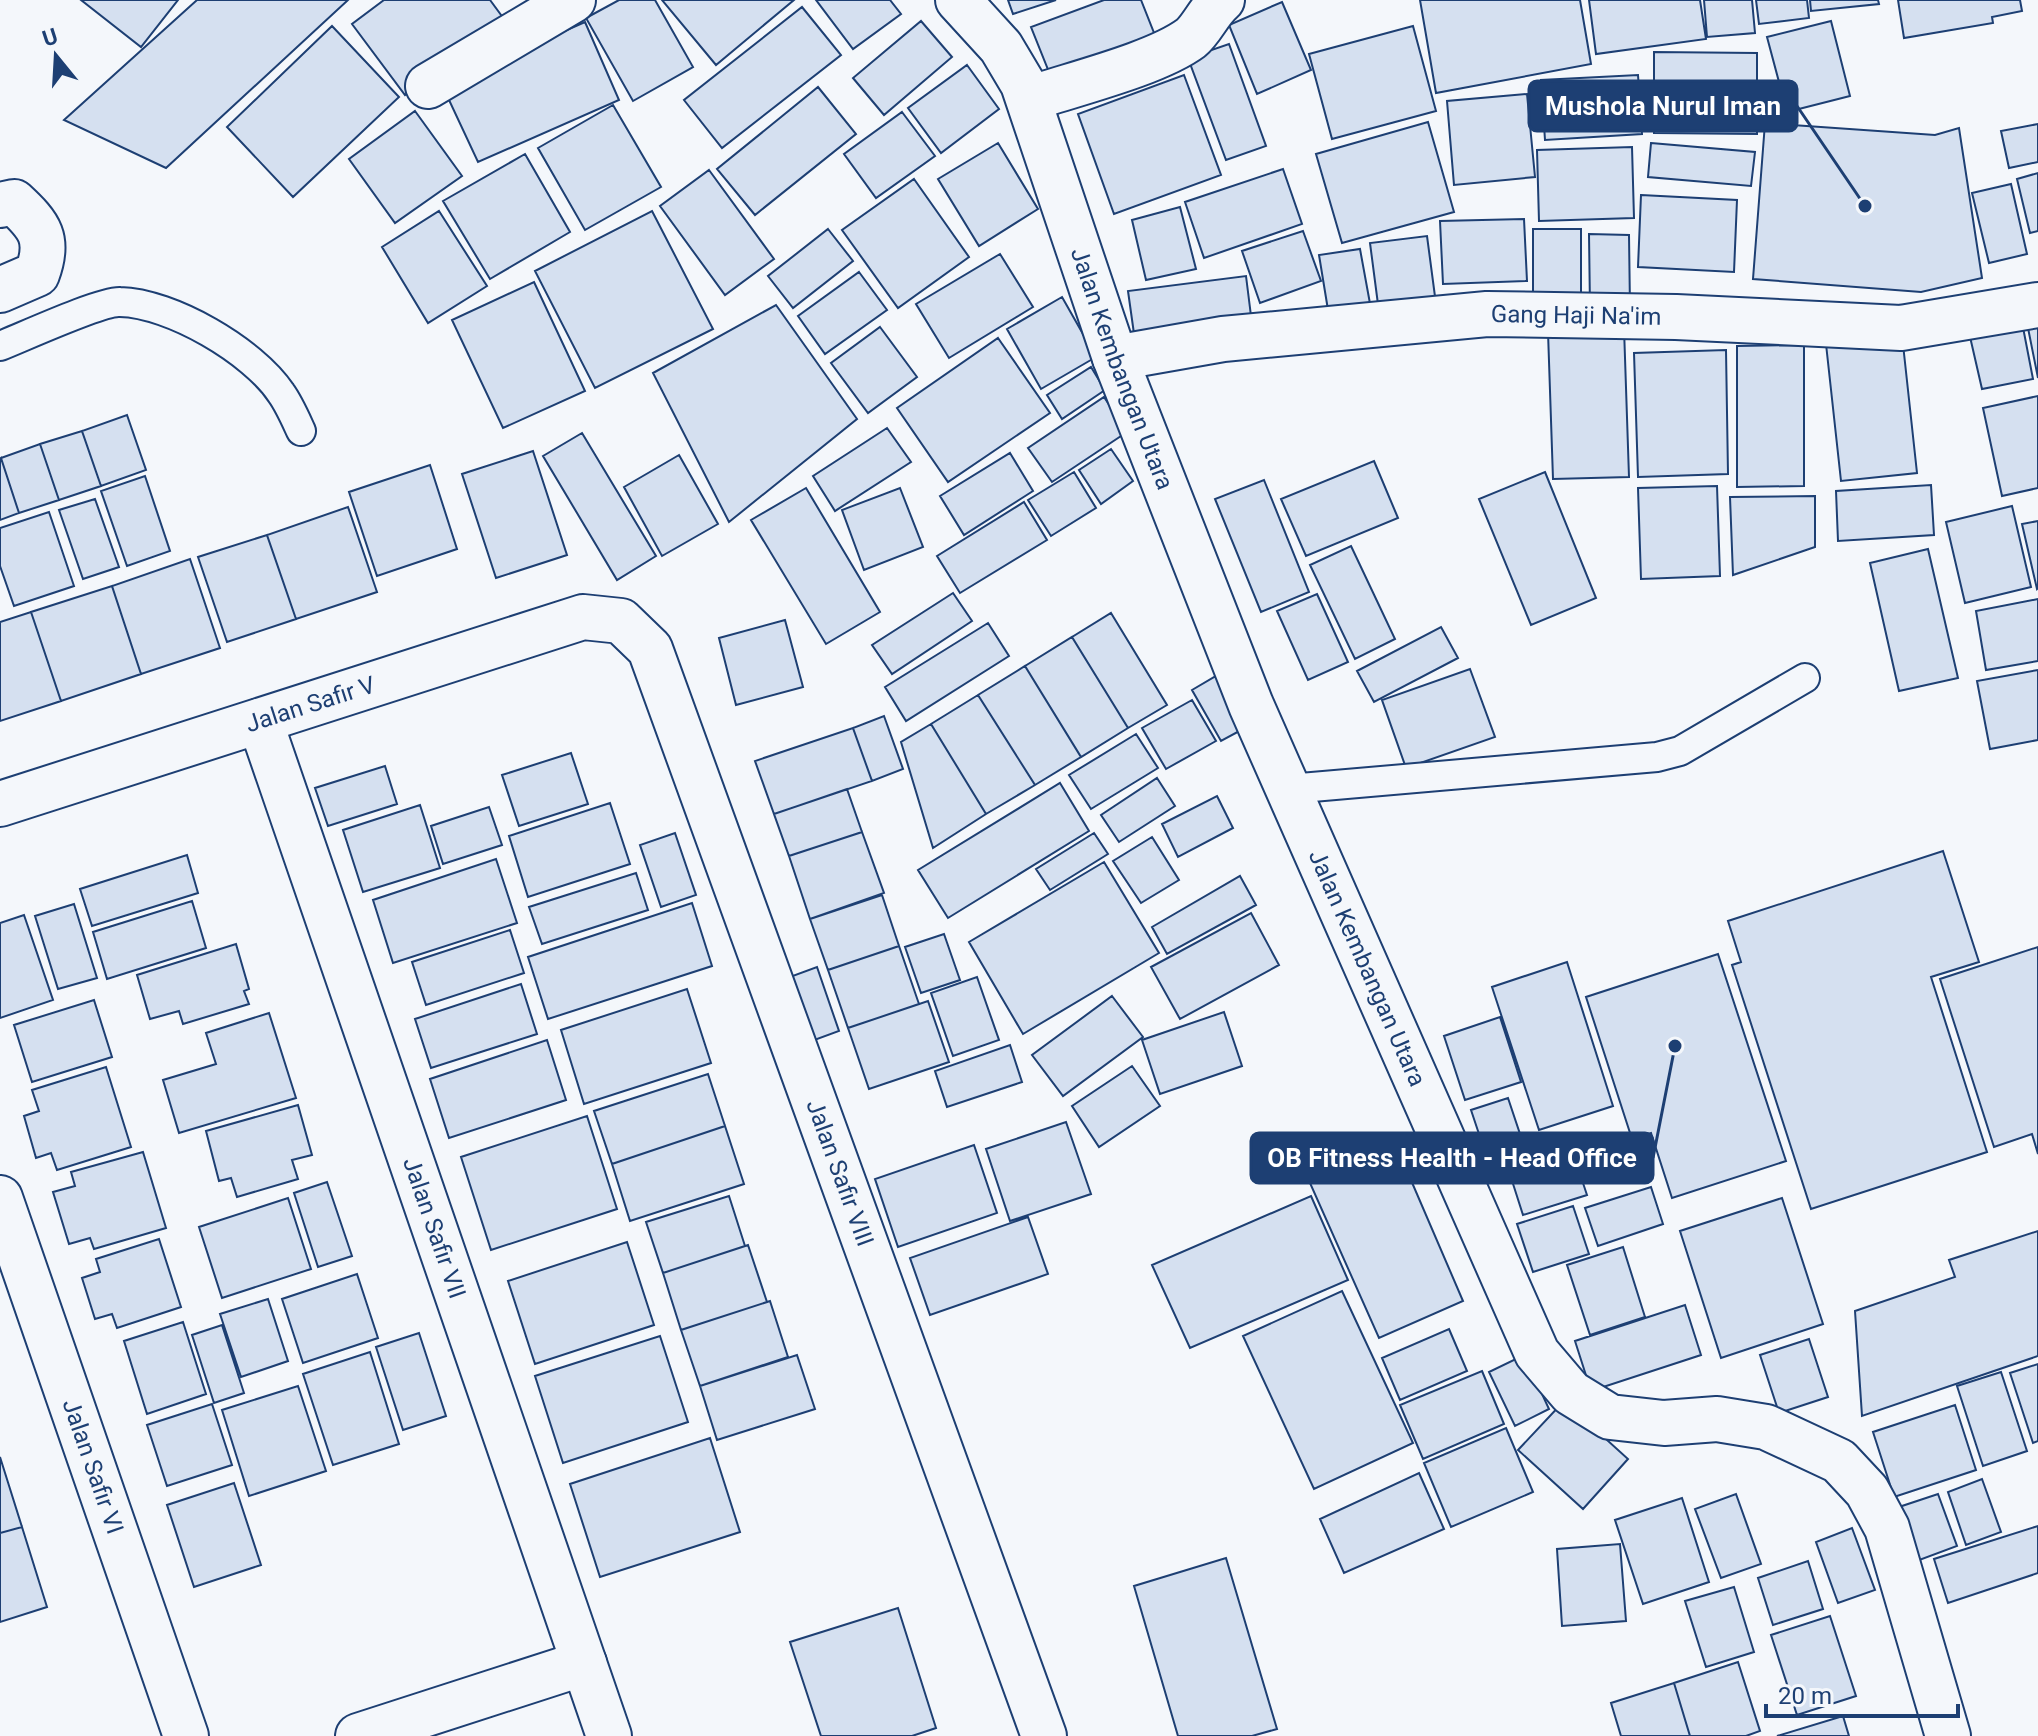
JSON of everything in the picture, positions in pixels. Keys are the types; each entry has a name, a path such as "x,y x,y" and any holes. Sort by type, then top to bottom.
{"street":[{"path":"428,86 573,0"},
{"name":"Jalan Kembangan Utara","path":"958,0 1001,47 1029,99 1115,358 1251,705 1537,1353 1571,1393 1610,1417 1664,1423 1717,1419 1766,1427 1839,1461 1867,1491 1887,1528 1948,1736"},
{"path":"1029,99 1157,55 1192,37 1208,12 1222,0"},
{"path":"0,205 14,202 31,217 42,235 44,255 37,274 0,290"},
{"name":"Gang Haji Na'im","path":"1115,358 1223,339 1487,314 1676,317 1901,328 2038,305"},
{"name":"Jalan Safir V","path":"0,804 583,617 621,621"},
{"name":"Jalan Safir VIII","path":"621,621 650,649 1044,1736"},
{"name":"Jalan Safir VII","path":"260,721 609,1736"},
{"name":"Jalan Safir VI","path":"0,1198 186,1736"},
{"path":"358,1736 584,1663"}],"lane":[{"path":"0,346 118,301 156,309 206,330 251,362 281,392 301,431"},
{"path":"1289,789 1657,757 1680,751 1805,678"}],"building":[{"path":"81,0 178,0 141,47"},
{"path":"197,0 348,0 166,168 64,120"},
{"path":"384,0 490,0 504,19 405,95 352,24"},
{"path":"619,0 655,0 693,67 633,101 586,18"},
{"path":"662,0 794,0 716,65"},
{"path":"816,0 890,0 901,14 853,49"},
{"path":"1008,0 1056,0 1013,14"},
{"path":"1104,0 1141,0 1158,43 1053,82 1031,27"},
{"path":"1420,0 1580,0 1591,64 1436,93"},
{"path":"1589,0 1700,0 1706,39 1596,54"},
{"path":"1704,0 1752,0 1755,33 1707,37"},
{"path":"1756,0 1807,0 1809,18 1759,24"},
{"path":"1810,0 1878,0 1879,4 1811,11"},
{"path":"1898,0 2020,0 2022,11 1992,17 1993,23 1904,38"},
{"path":"1282,2 1311,70 1257,94 1229,25"},
{"path":"802,7 841,55 722,148 684,100"},
{"path":"921,21 952,57 884,115 853,78"},
{"path":"1831,21 1850,96 1787,112 1767,37"},
{"path":"585,22 619,100 478,162 442,85"},
{"path":"332,26 399,97 293,197 227,127"},
{"path":"1413,26 1436,111 1332,139 1309,54"},
{"path":"1229,44 1266,146 1226,160 1188,58"},
{"path":"1654,52 1757,53 1757,134 1654,133"},
{"path":"967,65 999,109 941,153 908,108"},
{"path":"1184,75 1221,175 1114,214 1078,114"},
{"path":"1638,75 1642,134 1545,140 1541,80"},
{"path":"818,87 856,134 755,215 717,169"},
{"path":"1527,94 1535,177 1454,185 1447,101"},
{"path":"613,105 661,187 585,230 538,148"},
{"path":"415,111 462,176 395,223 349,159"},
{"path":"902,112 935,156 876,198 844,154"},
{"path":"1428,122 1454,212 1342,243 1316,154"},
{"path":"1765,123 1935,135 1959,128 1982,278 1921,292 1753,279"},
{"path":"2038,124 2038,162 2009,168 2001,131"},
{"path":"998,143 1038,209 979,246 938,179"},
{"path":"1651,143 1755,152 1751,186 1648,177"},
{"path":"1632,147 1634,218 1539,221 1537,150"},
{"path":"525,154 570,232 490,279 443,201"},
{"path":"1283,169 1302,224 1204,258 1185,202"},
{"path":"709,170 774,259 725,295 660,206"},
{"path":"2038,173 2038,231 2030,233 2017,179"},
{"path":"914,179 969,257 898,308 842,230"},
{"path":"2011,184 2027,254 1989,263 1972,193"},
{"path":"1641,195 1737,200 1734,272 1638,267"},
{"path":"1180,207 1196,269 1146,280 1132,220"},
{"path":"439,211 487,286 428,323 382,247"},
{"path":"652,211 713,329 595,388 535,271"},
{"path":"1524,219 1527,281 1443,284 1440,221"},
{"path":"828,229 853,261 793,308 768,276"},
{"path":"1533,229 1581,229 1581,305 1533,305"},
{"path":"1303,231 1321,281 1260,303 1242,251"},
{"path":"1589,234 1629,235 1630,308 1590,308"},
{"path":"1427,236 1436,304 1379,312 1370,243"},
{"path":"1360,249 1371,309 1329,316 1319,255"},
{"path":"1000,254 1033,307 949,358 916,304"},
{"path":"859,272 887,310 825,354 798,316"},
{"path":"1246,276 1253,332 1136,348 1128,291"},
{"path":"534,282 585,391 503,428 452,320"},
{"path":"1062,297 1096,357 1041,389 1007,329"},
{"path":"776,305 857,419 729,522 653,373"},
{"path":"2021,317 2033,379 1982,389 1968,328"},
{"path":"2038,326 2038,378 2028,328"},
{"path":"880,327 917,377 868,413 831,363"},
{"path":"1624,328 1629,477 1553,479 1548,332"},
{"path":"1902,335 1917,473 1841,481 1826,344"},
{"path":"998,338 1050,413 948,482 897,408"},
{"path":"1804,345 1804,486 1737,487 1737,346"},
{"path":"1726,350 1728,474 1638,477 1634,353"},
{"path":"1091,367 1105,390 1062,419 1047,395"},
{"path":"2038,396 2038,488 2002,496 1983,408"},
{"path":"1104,397 1127,432 1052,482 1028,448"},
{"path":"127,415 146,470 101,486 82,431"},
{"path":"887,428 911,462 835,511 813,476"},
{"path":"82,431 101,486 59,500 40,444"},
{"path":"582,433 656,556 617,580 543,456"},
{"path":"40,444 59,500 19,513 1,458"},
{"path":"1111,449 1133,481 1101,504 1079,470"},
{"path":"533,451 567,555 496,578 462,474"},
{"path":"1010,453 1033,491 964,535 940,496"},
{"path":"679,455 718,524 662,556 624,487"},
{"path":"0,459 19,513 0,520"},
{"path":"1374,461 1398,518 1306,556 1281,499"},
{"path":"430,465 457,549 377,576 349,492"},
{"path":"1074,472 1096,508 1051,536 1028,500"},
{"path":"1545,472 1596,598 1531,625 1479,499"},
{"path":"145,476 170,551 127,566 101,491"},
{"path":"1264,480 1309,592 1261,612 1215,499"},
{"path":"1931,485 1934,535 1838,541 1836,491"},
{"path":"1717,486 1720,576 1641,579 1638,488"},
{"path":"806,488 880,612 826,644 751,520"},
{"path":"900,488 923,547 864,570 842,510"},
{"path":"1815,496 1815,547 1733,575 1730,497"},
{"path":"95,499 119,567 83,579 59,510"},
{"path":"1024,502 1047,540 960,593 937,556"},
{"path":"2012,506 2031,587 1965,603 1946,522"},
{"path":"348,507 377,592 296,619 267,535"},
{"path":"49,512 74,586 14,606 0,566 0,528"},
{"path":"2038,521 2038,588 2037,589 2022,524"},
{"path":"267,535 296,619 227,642 198,557"},
{"path":"1351,546 1395,639 1355,659 1310,565"},
{"path":"1928,549 1958,678 1899,691 1870,563"},
{"path":"190,559 220,648 141,674 112,586"},
{"path":"112,586 141,674 61,701 31,612"},
{"path":"953,593 972,621 892,674 872,645"},
{"path":"1317,594 1348,662 1308,680 1277,611"},
{"path":"2038,599 2038,661 1986,670 1976,611"},
{"path":"31,612 61,701 0,721 0,622"},
{"path":"1111,613 1167,705 1128,728 1072,637"},
{"path":"785,620 803,687 736,705 719,638"},
{"path":"988,623 1009,656 906,721 885,687"},
{"path":"1441,627 1458,658 1374,702 1357,671"},
{"path":"1072,637 1128,728 1081,757 1025,666"},
{"path":"1025,666 1081,757 1035,785 978,695"},
{"path":"1470,669 1495,737 1406,768 1382,700"},
{"path":"2038,670 2038,740 1990,749 1977,681"},
{"path":"1216,676 1245,728 1221,741 1192,690"},
{"path":"978,695 1035,785 986,814 931,724"},
{"path":"1192,700 1216,741 1166,769 1142,728"},
{"path":"884,716 903,769 872,781 853,728"},
{"path":"931,724 986,814 933,848 901,742"},
{"path":"853,728 872,781 774,814 755,761"},
{"path":"1136,734 1158,768 1091,809 1069,775"},
{"path":"571,753 588,804 519,826 502,775"},
{"path":"385,766 397,804 328,826 315,788"},
{"path":"1157,778 1175,806 1119,842 1101,815"},
{"path":"1060,783 1089,831 948,918 918,870"},
{"path":"847,789 862,832 789,856 774,814"},
{"path":"1217,796 1233,828 1178,857 1162,824"},
{"path":"610,803 630,864 528,897 509,836"},
{"path":"420,805 440,868 363,892 343,830"},
{"path":"489,807 502,845 443,864 431,826"},
{"path":"862,832 884,893 810,919 789,856"},
{"path":"675,833 696,895 661,907 640,845"},
{"path":"1094,833 1108,854 1050,890 1036,869"},
{"path":"1152,837 1179,880 1141,903 1113,861"},
{"path":"1943,851 1979,962 1931,977 1987,1152 1811,1209 1732,965 1741,962 1728,921"},
{"path":"187,855 198,893 92,926 80,889"},
{"path":"496,859 517,923 393,963 373,900"},
{"path":"1104,862 1159,953 1023,1034 969,942"},
{"path":"636,873 648,910 542,944 529,907"},
{"path":"1240,876 1256,905 1167,954 1152,927"},
{"path":"882,895 899,946 828,970 810,919"},
{"path":"192,901 206,948 107,979 93,932"},
{"path":"692,903 712,966 548,1019 528,957"},
{"path":"74,904 97,978 58,989 35,916"},
{"path":"1251,913 1279,965 1180,1019 1151,967"},
{"path":"24,915 53,1000 0,1018 0,923"},
{"path":"510,930 524,973 426,1005 412,962"},
{"path":"944,934 960,980 921,993 905,947"},
{"path":"236,944 249,989 244,991 249,1004 183,1024 179,1011 150,1019 137,975"},
{"path":"899,946 919,1004 848,1028 828,970"},
{"path":"2038,947 2038,1154 2032,1134 1994,1147 1940,979"},
{"path":"1718,954 1786,1161 1672,1198 1651,1133 1632,1139 1586,997"},
{"path":"1567,962 1613,1106 1539,1130 1492,987"},
{"path":"817,967 839,1031 809,1042 787,978"},
{"path":"977,977 999,1040 953,1056 931,993"},
{"path":"521,984 537,1034 431,1068 415,1019"},
{"path":"687,989 711,1063 584,1104 561,1030"},
{"path":"1112,996 1143,1037 1063,1096 1032,1055"},
{"path":"94,1000 112,1057 32,1082 14,1025"},
{"path":"928,1001 949,1062 869,1089 848,1028"},
{"path":"1224,1012 1242,1066 1160,1094 1142,1040"},
{"path":"269,1013 296,1098 179,1133 163,1080 216,1064 206,1033"},
{"path":"1500,1017 1521,1082 1465,1100 1444,1036"},
{"path":"547,1040 566,1100 449,1138 430,1079"},
{"path":"1010,1045 1022,1082 947,1107 935,1071"},
{"path":"1132,1066 1160,1106 1099,1147 1072,1106"},
{"path":"106,1067 131,1147 57,1170 51,1153 36,1158 24,1116 39,1111 32,1090"},
{"path":"708,1074 725,1126 612,1164 594,1111"},
{"path":"1508,1098 1526,1152 1489,1164 1471,1110"},
{"path":"298,1105 312,1155 292,1160 298,1179 237,1197 231,1178 219,1181 206,1131"},
{"path":"587,1116 617,1209 491,1250 461,1157"},
{"path":"1066,1122 1091,1194 1010,1221 986,1149"},
{"path":"725,1126 744,1184 630,1221 612,1164"},
{"path":"1392,1136 1463,1301 1379,1338 1306,1174"},
{"path":"1570,1144 1587,1195 1523,1215 1507,1165"},
{"path":"974,1145 997,1213 898,1247 875,1179"},
{"path":"143,1152 166,1228 94,1249 90,1238 69,1244 53,1192 75,1186 71,1172"},
{"path":"327,1182 352,1256 318,1267 294,1193"},
{"path":"1651,1187 1663,1224 1598,1246 1585,1208"},
{"path":"729,1196 745,1246 663,1273 646,1222"},
{"path":"1311,1196 1348,1280 1190,1348 1152,1265"},
{"path":"288,1198 311,1269 222,1298 199,1227"},
{"path":"1782,1198 1823,1324 1721,1358 1680,1231"},
{"path":"1573,1206 1589,1254 1533,1272 1517,1224"},
{"path":"1028,1217 1048,1274 930,1315 910,1258"},
{"path":"2038,1231 2038,1356 1862,1416 1855,1311 1955,1277 1949,1260"},
{"path":"159,1239 181,1307 117,1328 112,1314 95,1319 82,1278 100,1272 96,1259"},
{"path":"627,1242 654,1325 535,1364 508,1281"},
{"path":"748,1245 767,1302 681,1330 663,1273"},
{"path":"1623,1247 1645,1317 1590,1335 1567,1265"},
{"path":"357,1274 378,1338 303,1363 282,1299"},
{"path":"1342,1291 1413,1443 1314,1489 1243,1336"},
{"path":"268,1299 288,1361 241,1377 220,1314"},
{"path":"770,1301 788,1357 700,1386 681,1330"},
{"path":"1685,1305 1701,1355 1591,1391 1575,1341"},
{"path":"183,1322 206,1394 147,1414 124,1341"},
{"path":"222,1325 244,1393 214,1403 192,1335"},
{"path":"1449,1329 1467,1371 1400,1400 1382,1358"},
{"path":"419,1333 446,1416 403,1430 376,1347"},
{"path":"660,1336 688,1422 563,1463 535,1376"},
{"path":"1809,1339 1828,1397 1779,1413 1760,1355"},
{"path":"370,1352 399,1444 333,1465 303,1374"},
{"path":"797,1355 815,1409 717,1440 700,1386"},
{"path":"1524,1355 1549,1409 1515,1426 1489,1372"},
{"path":"2038,1364 2038,1441 2033,1443 2010,1373"},
{"path":"1482,1371 1504,1424 1423,1459 1400,1405"},
{"path":"2001,1372 2027,1451 1983,1466 1957,1386"},
{"path":"298,1386 326,1471 249,1496 222,1410"},
{"path":"1564,1401 1628,1459 1583,1509 1518,1450"},
{"path":"212,1404 232,1465 167,1486 147,1425"},
{"path":"1955,1405 1976,1470 1894,1497 1873,1432"},
{"path":"1506,1428 1533,1492 1451,1527 1424,1463"},
{"path":"710,1438 740,1532 600,1577 570,1484"},
{"path":"0,1457 22,1527 0,1533"},
{"path":"1419,1473 1444,1529 1344,1573 1320,1519"},
{"path":"1982,1479 2001,1532 1966,1545 1948,1492"},
{"path":"234,1483 261,1565 194,1587 167,1505"},
{"path":"1736,1494 1761,1564 1721,1578 1695,1509"},
{"path":"1938,1494 1957,1546 1914,1562 1896,1508"},
{"path":"1682,1498 1709,1582 1643,1604 1615,1520"},
{"path":"2038,1526 2038,1573 1948,1603 1934,1559"},
{"path":"22,1527 47,1607 0,1622 0,1533"},
{"path":"1852,1528 1875,1590 1838,1603 1816,1542"},
{"path":"1620,1544 1626,1621 1562,1626 1557,1549"},
{"path":"1226,1558 1277,1729 1252,1736 1178,1736 1134,1586"},
{"path":"1808,1561 1823,1609 1773,1625 1758,1578"},
{"path":"1734,1587 1754,1652 1706,1667 1685,1601"},
{"path":"898,1608 936,1728 912,1736 821,1736 790,1642"},
{"path":"1830,1616 1856,1696 1797,1715 1771,1635"},
{"path":"1738,1662 1760,1731 1746,1736 1690,1736 1674,1683"},
{"path":"1674,1683 1690,1736 1621,1736 1611,1703"},
{"path":"1843,1716 1849,1736 1777,1736"}],"place":[{"name":"Mushola Nurul Iman","path":"1865,206"},
{"name":"OB Fitness Health - Head Office","path":"1675,1046"}]}
